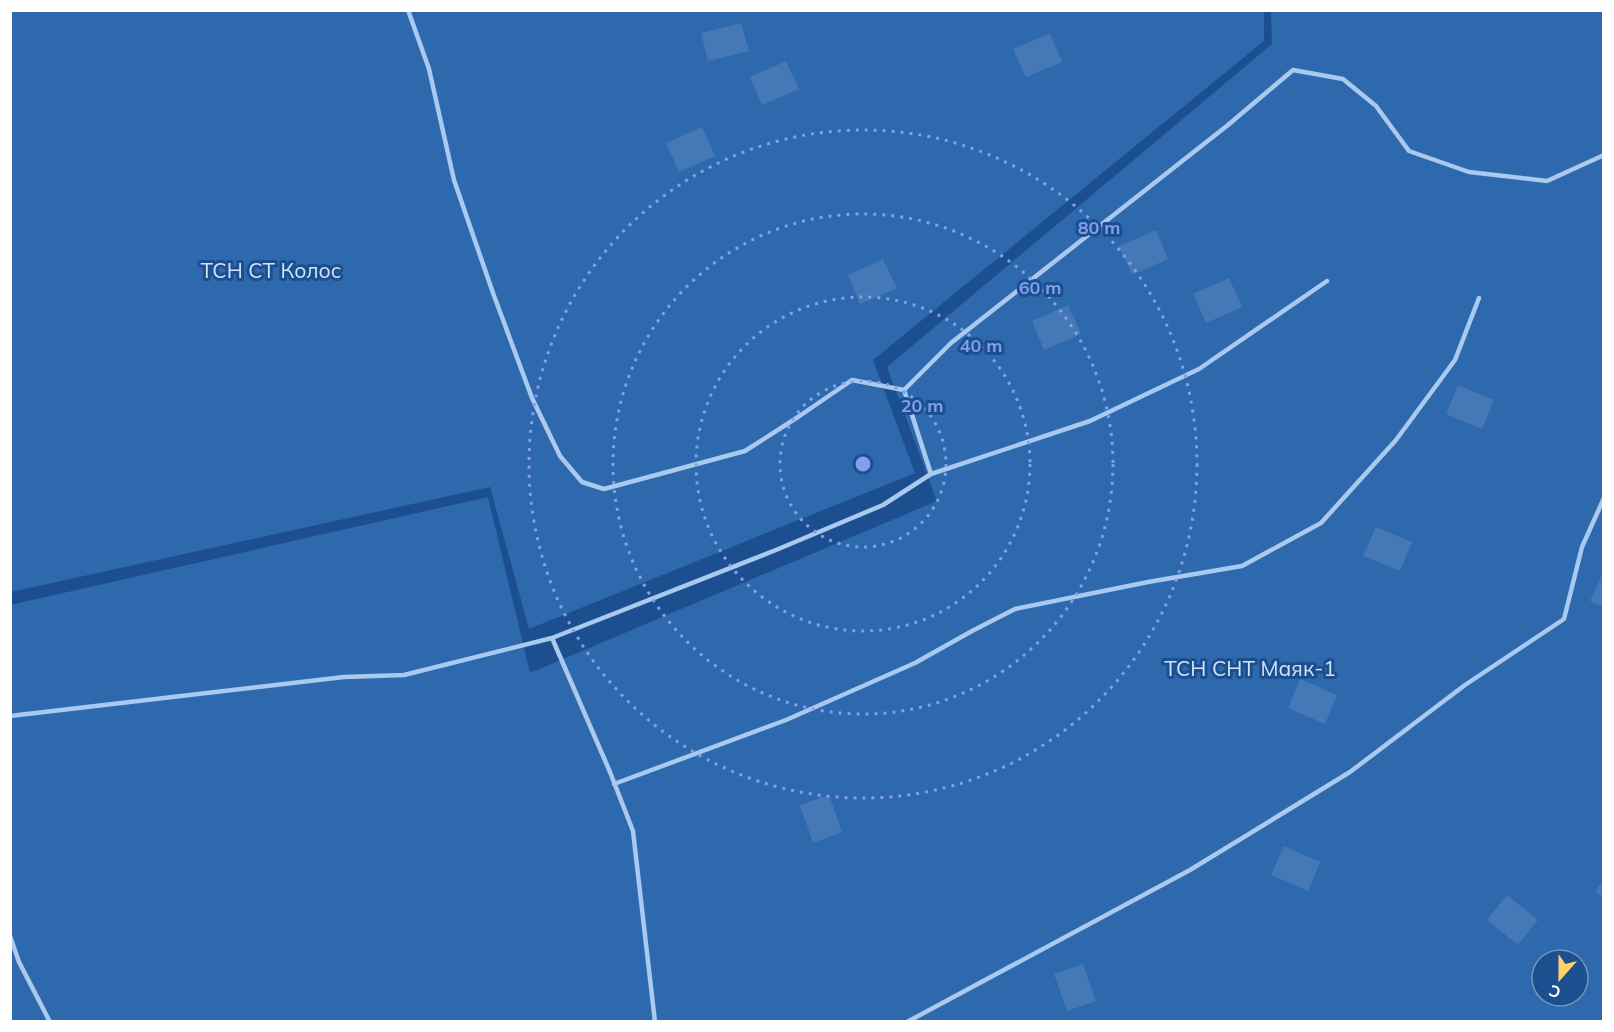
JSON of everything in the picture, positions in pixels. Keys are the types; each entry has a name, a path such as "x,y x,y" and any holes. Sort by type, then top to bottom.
{"lane":[{"path":"408,10 429,69 454,180 493,293 532,398 560,456 582,482 604,489 746,451 852,380 904,390"},
{"path":"904,390 951,343 1228,125 1293,70 1343,79 1376,106 1409,151 1469,172 1547,181 1604,155"},
{"path":"10,716 344,677 404,675 552,638 776,550 883,505 931,474 1090,421 1199,369 1327,281"},
{"path":"614,784 786,720 915,663 1015,609 1242,566 1321,523 1396,440 1455,360 1479,298"},
{"path":"904,390 931,474"},
{"path":"908,1022 1190,870 1350,772 1465,685 1564,619 1582,548 1604,498"},
{"path":"552,638 633,831 655,1022"},
{"path":"10,936 19,962 50,1022"}],"green space":[{"name":"ТСН СТ Колос","path":"1264,10 1264,41 873,360 915,473 529,629 490,487 11,592 10,11"},
{"name":"ТСН СНТ Маяк-1","path":"1271,11 1603,11 1603,1021 11,1021 10,605 488,497 530,673 937,501 887,367 1272,44"}],"building":[{"path":"741,23 749,51 708,61 701,33"},
{"path":"1050,33 1062,62 1026,77 1013,49"},
{"path":"786,61 799,89 762,105 750,77"},
{"path":"702,127 715,156 679,172 666,143"},
{"path":"1156,230 1168,259 1132,275 1119,246"},
{"path":"883,259 897,288 860,304 848,275"},
{"path":"1229,278 1242,307 1206,323 1193,294"},
{"path":"1068,305 1081,334 1044,350 1032,321"},
{"path":"1458,385 1494,400 1482,429 1446,414"},
{"path":"1376,527 1412,542 1400,571 1363,556"},
{"path":"1604,570 1604,607 1590,601"},
{"path":"1300,679 1337,695 1325,724 1288,708"},
{"path":"829,795 842,832 813,843 800,805"},
{"path":"1284,846 1320,862 1308,891 1271,875"},
{"path":"1604,880 1604,898 1595,891"},
{"path":"1507,895 1538,920 1518,945 1487,920"},
{"path":"1083,964 1096,1001 1067,1011 1054,974"}]}
